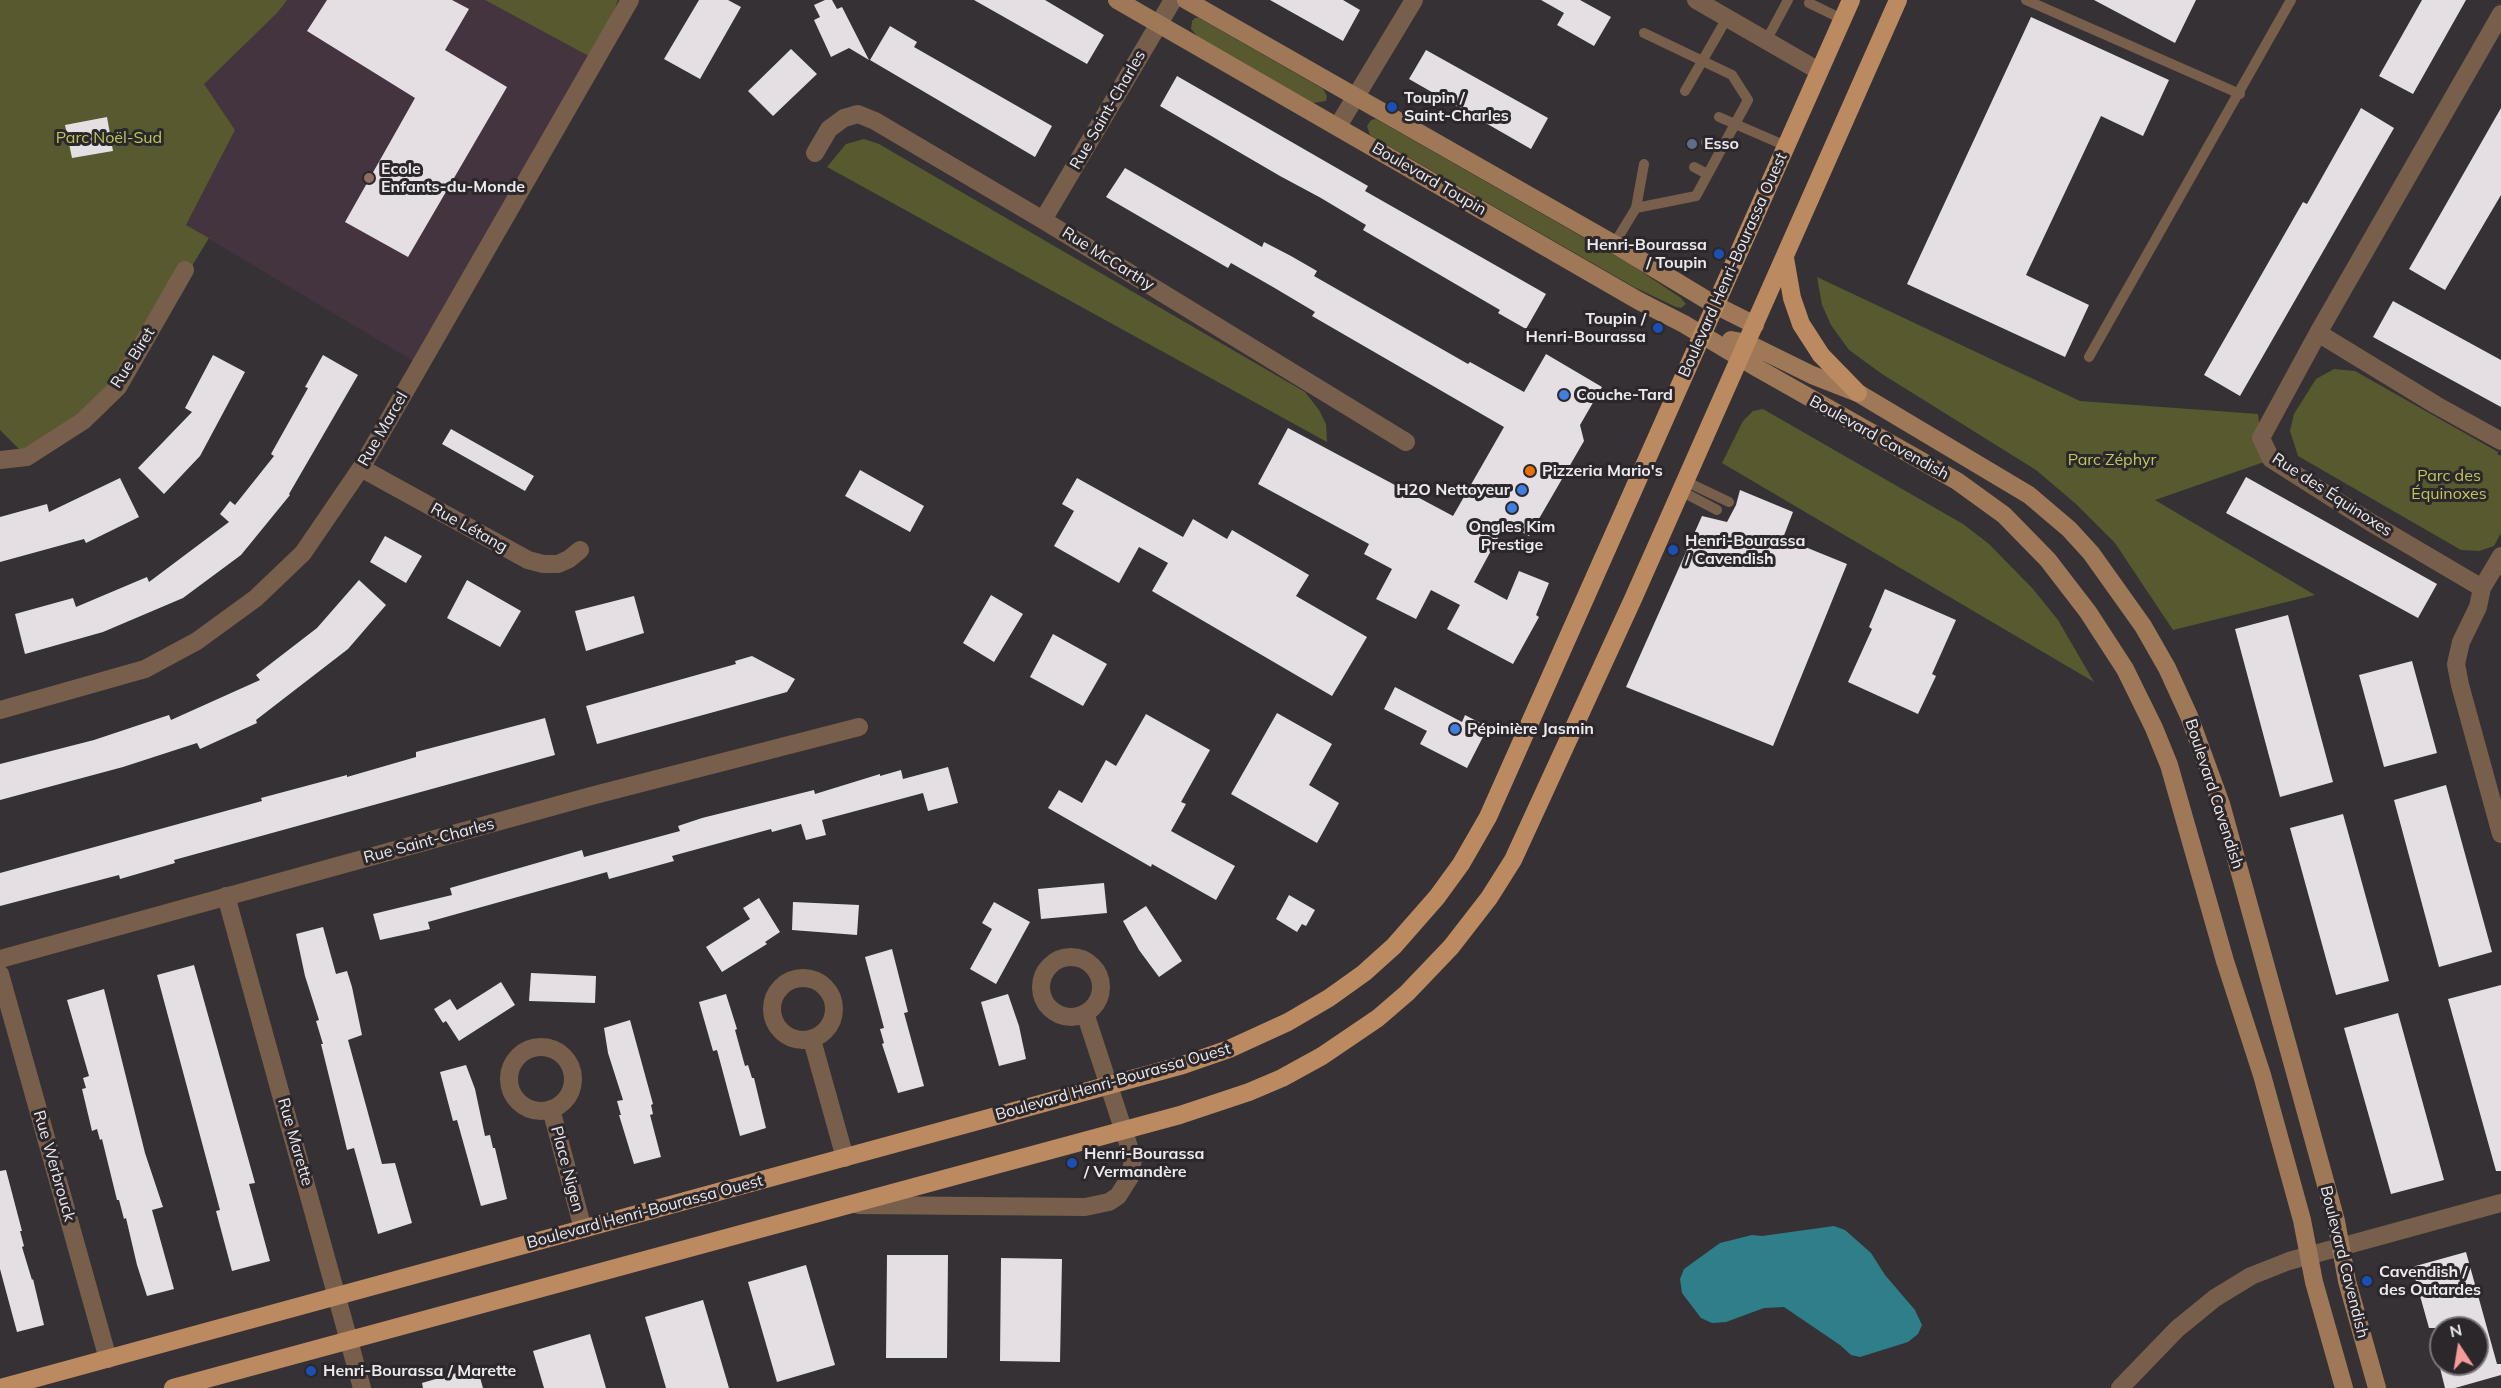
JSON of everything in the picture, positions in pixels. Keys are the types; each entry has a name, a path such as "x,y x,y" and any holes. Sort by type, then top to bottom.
{"main road":[{"name":"Boulevard Toupin","path":"1117,0 1639,301 1702,335 1744,351"},
{"path":"1186,0 1755,326"},
{"name":"Boulevard Henri-Bourassa Ouest","path":"0,1388 1109,1086 1229,1049 1310,1010 1349,984 1381,958 1437,897 1476,841 1498,797 1851,0"},
{"path":"173,1388 1180,1115 1249,1092 1312,1062 1358,1034 1394,1005 1451,947 1490,898 1528,830 1744,351 1898,0"},
{"path":"1785,258 1792,298 1801,324 1815,348 1858,393"},
{"name":"Boulevard Cavendish","path":"1744,351 1858,393 1994,472 2046,507 2103,568 2156,646 2198,736 2221,804 2333,1210 2347,1281 2378,1388"},
{"name":"Boulevard Cavendish","path":"1744,351 1957,481 1990,504 2018,528 2048,560 2108,641 2134,686 2173,775 2225,961 2262,1075 2302,1220 2314,1282 2344,1388"}],"street":[{"name":"Rue Marcel","path":"0,710 145,669 198,641 256,598 303,553 361,468 630,0"},
{"name":"Rue Saint-Charles","path":"1044,220 1173,0"},
{"path":"1338,126 1414,0"},
{"path":"1713,7 1819,71"},
{"name":"Rue des Équinoxes","path":"2482,588 2370,522 2271,459 2261,438 2318,333 2501,14"},
{"name":"Rue McCarthy","path":"815,153 829,129 844,118 858,114 875,121 1044,220 1406,442"},
{"name":"Rue Biret","path":"0,460 27,456 83,421 118,387 185,270"},
{"path":"2318,333 2436,405 2501,441"},
{"name":"Rue Létang","path":"361,468 528,560 543,564 558,564 569,560 580,550"},
{"path":"2501,556 2482,588 2478,607 2461,642 2456,664 2501,834"},
{"name":"Rue Saint-Charles","path":"0,959 591,796 858,727"},
{"name":"Rue Marette","path":"226,896 362,1388"},
{"name":"Rue Werbrouck","path":"0,974 108,1359"},
{"path":"846,1205 1074,1207 1098,1205 1118,1196 1130,1177 1133,1159 1085,1013"},
{"path":"812,1040 845,1158"},
{"name":"Place Nigen","path":"551,1110 583,1229"},
{"path":"2120,1388 2177,1329 2216,1298 2251,1276 2309,1255 2501,1203"}],"lane":[{"path":"1766,41 1788,0"},
{"path":"2026,0 2240,94"},
{"path":"2089,357 2240,94 2291,0"},
{"path":"1807,1 1842,19"},
{"path":"1684,91 1703,61 1713,7"},
{"path":"1636,208 1696,196 1748,100 1732,75 1644,33"},
{"path":"1719,117 1786,146"},
{"path":"1706,142 1721,149"},
{"path":"1614,244 1636,208 1644,164"},
{"path":"1694,167 1707,174"},
{"path":"1683,486 1729,502"},
{"path":"1683,486 1717,510"}],"shaded area":[{"name":"Ecole Enfants-du-Monde","path":"287,0 485,0 596,60 420,365 186,225 235,130 203,84 278,12"}],"green space":[{"name":"Parc Noël-Sud","path":"0,0 287,0 278,12 204,84 235,130 186,225 209,238 121,382 27,457 0,430"},
{"path":"485,0 618,0 596,60"},
{"path":"1195,18 1199,18 1323,89 1327,96 1326,101 1313,103 1198,37 1191,29"},
{"path":"1376,119 1630,264 1681,298 1686,304 1681,308 1676,307 1634,287 1375,138 1370,135 1367,126 1371,120"},
{"path":"864,139 879,144 1305,392 1319,410 1326,424 1327,442 827,167 846,144"},
{"name":"Parc Zéphyr","path":"1817,277 2080,401 2258,414 2264,462 2155,500 2315,595 2173,630 2115,543 2076,504 2036,470 1882,374 1849,350 1831,325 1822,305"},
{"name":"Parc des Équinoxes","path":"2334,369 2355,371 2498,452 2497,454 2501,456 2501,533 2494,546 2479,551 2461,550 2298,456 2290,431 2294,414 2316,379"},
{"path":"1763,409 1963,524 1989,544 2033,589 2058,620 2094,682 1722,463 1743,421 1753,411"}],"water":[{"path":"1834,1226 1845,1230 1871,1253 1885,1275 1915,1310 1922,1325 1918,1334 1908,1342 1860,1357 1851,1355 1784,1307 1764,1308 1726,1322 1712,1323 1701,1318 1682,1293 1680,1279 1684,1269 1720,1243 1752,1235 1762,1236"}],"building":[{"path":"327,0 452,0 469,9 445,50 507,87 408,257 345,222 415,98 307,31"},
{"path":"699,0 728,0 741,7 700,79 664,59"},
{"path":"825,0 832,0 837,9 842,7 869,60 849,48 831,57 814,20 820,17 814,5"},
{"path":"974,0 1045,0 1104,35 1087,64"},
{"path":"1270,0 1343,0 1360,10 1343,41"},
{"path":"1541,0 1580,0 1611,17 1594,46 1557,25 1564,13"},
{"path":"2094,0 2196,0 2175,43"},
{"path":"2422,0 2466,0 2413,94 2379,76"},
{"path":"2031,17 2169,80 2143,136 2101,116 2026,275 2089,305 2065,357 1907,284"},
{"path":"890,26 917,42 914,47 1052,126 1035,157 870,60"},
{"path":"791,49 817,74 773,116 748,91"},
{"path":"1426,50 1548,118 1531,149 1409,79"},
{"path":"1177,76 1368,186 1365,191 1546,294 1526,329 1498,313 1500,310 1363,230 1366,225 1160,106"},
{"path":"2361,108 2394,128 2240,396 2204,375 2303,202 2307,204"},
{"path":"2501,108 2501,195 2445,290 2409,269"},
{"path":"107,117 113,151 72,158 65,125"},
{"path":"1125,168 1262,247 1264,242 1291,256 1317,271 1314,276 1468,364 1470,362 1524,392 1546,354 1602,387 1580,425 1584,441 1529,536 1506,523 1474,582 1507,600 1519,571 1549,583 1536,615 1539,617 1513,664 1447,629 1460,605 1431,590 1416,619 1376,599 1392,569 1364,554 1369,544 1258,484 1288,428 1453,516 1504,427 1312,316 1315,312 1273,287 1231,263 1228,268 1106,197"},
{"path":"2393,301 2501,360 2501,407 2373,337"},
{"path":"213,355 245,372 200,456 164,494 138,468 192,412 185,408"},
{"path":"323,355 358,375 290,495 241,555 183,598 103,632 25,654 15,614 73,598 76,607 147,577 149,582 229,522 220,514 230,501 235,505 274,456 271,454 308,388 305,387"},
{"path":"451,429 534,476 525,491 442,444"},
{"path":"860,470 924,506 910,532 845,496"},
{"path":"2246,477 2437,584 2418,618 2226,513"},
{"path":"120,478 139,517 86,543 84,539 0,562 0,517 47,504 49,512"},
{"path":"1077,478 1183,537 1193,519 1227,539 1232,530 1309,575 1296,596 1367,637 1332,696 1152,591 1168,563 1139,547 1119,583 1054,546 1074,511 1062,504"},
{"path":"1740,490 1793,512 1783,538 1847,564 1773,746 1626,687 1702,516 1727,522 1736,505"},
{"path":"385,536 422,556 406,583 370,562"},
{"path":"359,580 386,605 348,649 256,720 257,723 200,749 197,743 123,767 0,800 0,764 94,740 169,715 171,720 260,680 256,675 317,628"},
{"path":"467,580 521,611 500,647 447,618"},
{"path":"1885,589 1956,620 1932,674 1936,676 1918,714 1848,682 1872,629 1869,627"},
{"path":"991,595 1023,614 994,662 963,643"},
{"path":"634,596 644,633 586,651 575,611"},
{"path":"2288,615 2333,782 2280,797 2235,629"},
{"path":"1053,634 1107,664 1083,706 1030,677"},
{"path":"752,656 795,679 787,692 597,744 586,706 736,664 735,661"},
{"path":"2412,661 2437,753 2384,767 2359,675"},
{"name":"Pépinière Jasmin","path":"1395,687 1462,722 1465,715 1488,727 1467,768 1420,744 1427,731 1384,709"},
{"path":"1277,713 1332,744 1309,785 1339,803 1317,843 1231,794"},
{"path":"1146,714 1210,750 1181,802 1186,804 1171,831 1235,866 1216,900 1152,864 1151,867 1048,808 1059,790 1082,803 1106,760 1116,766"},
{"path":"545,718 555,755 174,860 175,863 120,879 119,875 0,906 0,873 262,801 261,798 416,757 416,752"},
{"path":"948,767 958,803 928,811 923,793 822,820 826,835 806,840 801,824 772,832 771,829 672,856 674,861 609,879 607,872 428,922 430,929 380,940 373,914 452,895 450,888 582,850 584,857 680,831 678,826 702,818 814,790 815,794 901,770 903,779"},
{"path":"2446,785 2492,952 2439,967 2394,800"},
{"path":"2343,814 2389,981 2336,995 2290,828"},
{"path":"1104,883 1107,913 1041,919 1038,889"},
{"path":"1289,895 1315,910 1306,926 1302,924 1297,932 1276,919"},
{"path":"759,898 780,932 765,942 767,944 722,972 706,947 750,919 743,908"},
{"path":"793,902 859,905 857,935 792,930"},
{"path":"994,902 1030,922 996,984 970,969 992,929 982,923"},
{"path":"1146,906 1182,961 1159,977 1139,950 1123,921"},
{"path":"323,927 336,974 347,971 352,987 362,1035 348,1040 382,1164 395,1163 412,1223 378,1234 354,1148 347,1150 316,1021 319,1020 305,976 296,934"},
{"path":"892,949 908,1012 904,1013 924,1086 898,1093 882,1044 884,1043 880,1029 884,1028 865,957"},
{"path":"194,965 255,1183 249,1184 270,1261 232,1271 216,1211 220,1210 157,975"},
{"path":"531,973 596,976 595,1003 529,1001"},
{"path":"501,982 515,1005 459,1041 446,1021 443,1023 434,1009 450,999 457,1010"},
{"path":"2501,985 2501,1171 2496,1171 2448,999"},
{"path":"104,989 145,1153 163,1207 152,1210 174,1289 147,1296 126,1218 124,1219 119,1200 117,1200 102,1139 100,1140 97,1129 92,1131 82,1089 86,1088 83,1078 89,1076 67,1000"},
{"path":"726,994 745,1066 748,1065 752,1078 754,1078 766,1128 740,1136 717,1050 713,1051 699,1002"},
{"path":"1008,994 1019,1026 1026,1059 999,1066 981,1002"},
{"path":"2398,1013 2444,1180 2391,1194 2344,1028"},
{"path":"630,1020 653,1104 651,1105 653,1114 650,1115 661,1157 634,1164 619,1115 621,1115 617,1101 623,1100 608,1053 604,1028"},
{"path":"466,1065 475,1089 485,1136 490,1135 493,1148 495,1148 507,1199 481,1206 457,1120 453,1121 440,1072"},
{"path":"6,1170 22,1231 20,1231 24,1246 22,1247 33,1279 44,1325 17,1332 0,1269 0,1171"},
{"path":"2466,1252 2484,1316 2429,1316 2429,1328 2412,1267"},
{"path":"887,1255 948,1255 947,1358 886,1358"},
{"path":"1001,1258 1062,1259 1060,1362 1000,1361"},
{"path":"806,1265 835,1365 777,1382 748,1282"},
{"path":"703,1300 729,1388 666,1388 645,1317"},
{"path":"590,1334 606,1388 544,1388 533,1351"},
{"path":"2489,1335 2497,1364 2501,1364 2501,1375 2455,1388 2445,1388 2442,1376 2489,1376"},
{"path":"477,1367 483,1388 423,1388 422,1383"}],"place":[{"name":"Toupin / Saint-Charles","path":"1392,107"},
{"name":"Esso","path":"1692,144"},
{"name":"Ecole Enfants-du-Monde","path":"369,178"},
{"name":"Henri-Bourassa / Toupin","path":"1719,254"},
{"name":"Toupin / Henri-Bourassa","path":"1658,328"},
{"name":"Couche-Tard","path":"1564,395"},
{"name":"Pizzeria Mario's","path":"1530,471"},
{"name":"H2O Nettoyeur","path":"1522,490"},
{"name":"Ongles Kim Prestige","path":"1512,508"},
{"name":"Henri-Bourassa / Cavendish","path":"1673,550"},
{"name":"Pépinière Jasmin","path":"1455,729"},
{"name":"Henri-Bourassa / Vermandère","path":"1072,1163"},
{"name":"Cavendish / des Outardes","path":"2367,1281"},
{"name":"Henri-Bourassa / Marette","path":"311,1371"}]}
